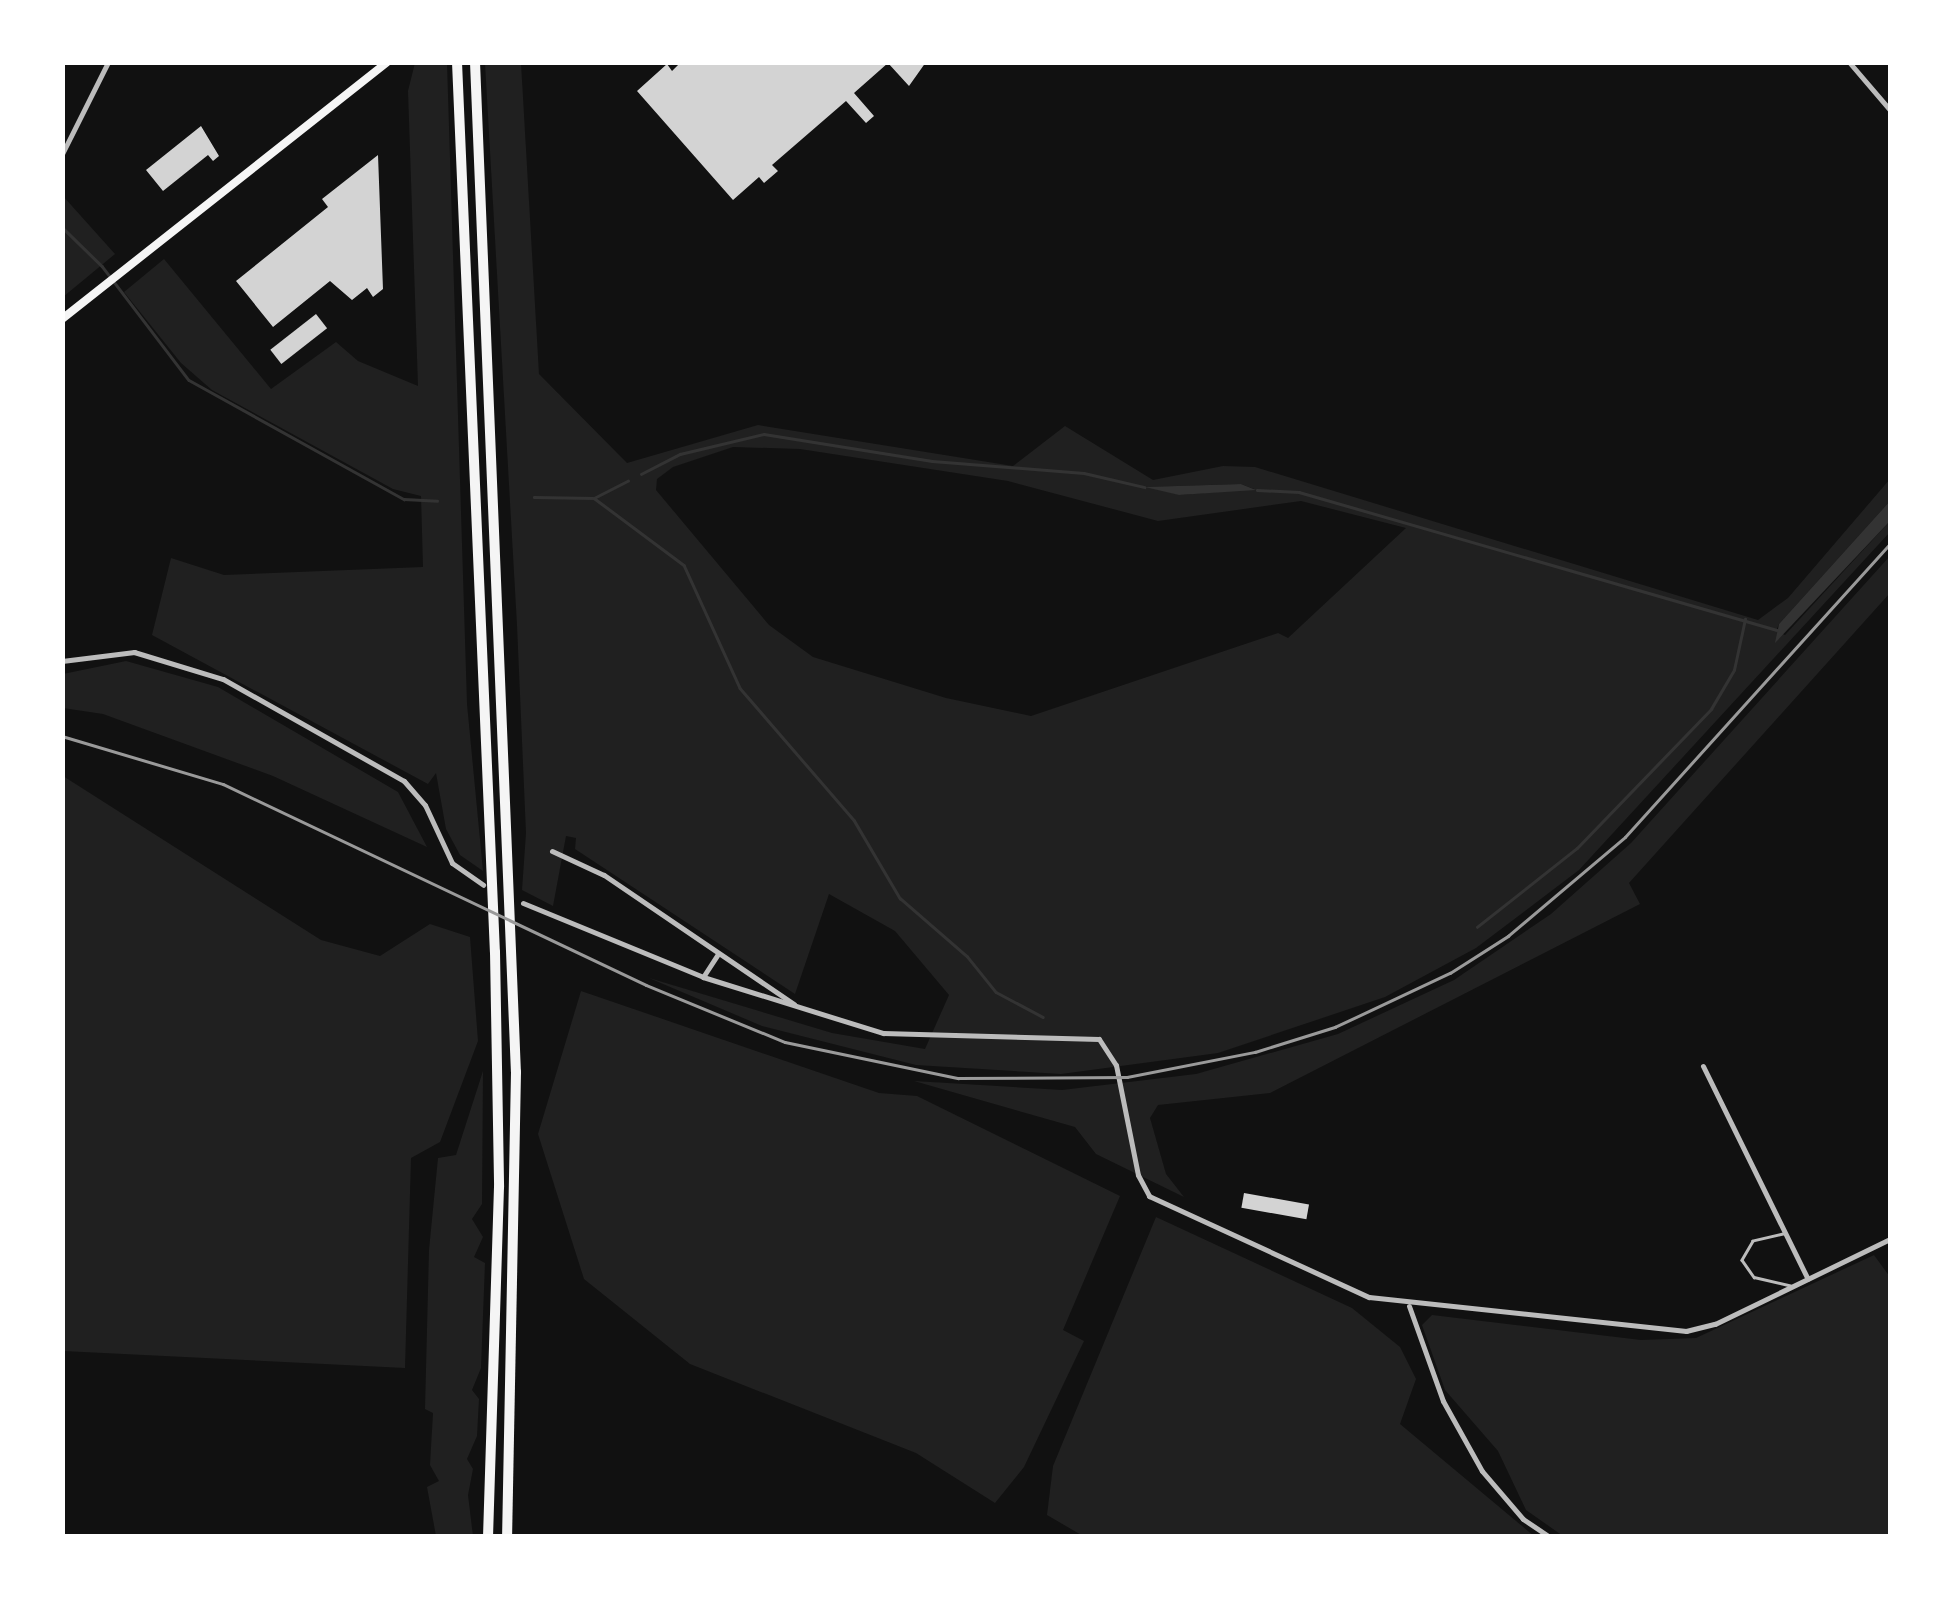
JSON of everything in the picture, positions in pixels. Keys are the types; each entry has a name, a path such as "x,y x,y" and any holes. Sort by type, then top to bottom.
{"highway":[{"path":"457,62 488,880 496,952 499,1188 488,1536"},
{"path":"474,62 512,885 516,1311 506,1536"}],"main road":[{"path":"62,319 387,62"}],"street":[{"path":"62,154 108,62"},
{"path":"1849,62 1890,110"},
{"path":"62,661 134,652 223,679 404,781 425,805 452,863 488,880"},
{"path":"552,851 604,875 800,1008"},
{"path":"523,904 703,977 904,1036 1099,1040 1116,1065 1138,1174 1149,1196 1369,1297 1409,1306 1659,1332 1715,1324 1890,1239"},
{"path":"703,977 718,954"},
{"path":"1703,1066 1808,1280"},
{"path":"1409,1306 1443,1401 1482,1471 1522,1519 1548,1536"}],"lane":[{"path":"1784,1234 1753,1242 1744,1267 1754,1277 1795,1286"}],"shaded area":[{"path":"415,63 447,63 467,704 483,871 460,855 446,829 436,773 428,784 152,635 171,558 224,575 423,567 421,496 393,489 212,390 181,363 124,292 164,259 271,389 336,342 358,361 418,386 408,91"},
{"path":"485,63 521,63 539,374 627,463 758,425 1013,466 1065,426 1153,480 1223,466 1255,467 1758,620 1788,598 1890,479 1890,501 1776,631 1785,635 1890,521 1890,532 1579,870 1476,948 1385,997 1218,1053 1061,1074 916,1065 762,1026 649,978 832,1033 925,1049 949,995 895,931 829,894 795,994 575,849 576,838 566,836 553,906 522,890 526,833","holes":["733,447 800,449 1008,481 1158,521 1301,501 1406,528 1288,638 1278,633 1031,716 946,698 813,657 769,625 656,490 657,479 673,467","1241,484 1254,489 1180,495 1148,487"]},
{"path":"63,196 115,254 63,297"},
{"path":"1241,484 1256,490 1179,495 1145,487"},
{"path":"1890,501 1890,521 1775,643 1779,624"},
{"path":"1890,556 1890,593 1629,883 1640,904 1270,1093 1158,1105 1150,1118 1166,1174 1184,1197 1096,1154 1075,1127 914,1081 1062,1090 1196,1074 1338,1034 1454,980 1551,914 1631,843"},
{"path":"126,661 218,687 398,792 427,847 273,776 103,714 63,708 63,674"},
{"path":"63,776 321,940 380,956 430,924 470,937 478,1041 440,1142 411,1158 405,1368 63,1351"},
{"path":"581,991 879,1093 917,1096 1120,1196 1063,1330 1084,1341 1024,1467 995,1503 916,1453 690,1364 584,1279 538,1134"},
{"path":"483,1071 482,1204 472,1219 483,1237 474,1257 485,1263 481,1368 472,1390 479,1399 477,1436 467,1459 473,1469 468,1495 473,1536 436,1536 427,1487 439,1481 430,1465 433,1413 425,1409 429,1250 438,1158 456,1155"},
{"path":"1156,1217 1352,1308 1400,1347 1416,1379 1400,1424 1534,1536 1083,1536 1047,1515 1053,1466"},
{"path":"1874,1255 1890,1277 1890,1536 1563,1536 1526,1510 1498,1451 1445,1390 1422,1325 1432,1315 1641,1340 1696,1338"}],"building":[{"path":"681,62 926,62 909,86 888,63 854,93 874,116 866,123 846,101 772,165 778,171 764,183 759,177 733,200 637,91 667,64 672,71"},
{"path":"201,126 219,156 213,161 208,155 163,191 146,170"},
{"path":"378,155 383,289 373,297 367,288 352,300 330,281 273,327 236,281 328,207 322,199"},
{"path":"316,314 327,328 281,364 270,350"},
{"path":"1244,1193 1309,1204 1306,1219 1241,1208"}],"waterway":[{"path":"62,227 102,266 189,380 404,499 437,501"},
{"path":"641,474 680,454 764,434 932,461 1084,473 1144,487"},
{"path":"534,497 594,498 628,481"},
{"path":"1257,490 1299,492 1776,630"},
{"path":"594,498 684,565 740,688 854,820 900,898 967,956 996,992 1043,1017"},
{"path":"1477,927 1577,848 1711,709 1734,670 1745,619"}],"railway":[{"path":"62,736 223,784 646,985 785,1042 958,1078 1127,1077 1255,1052 1335,1027 1450,973 1508,936 1625,837 1890,544"}]}
